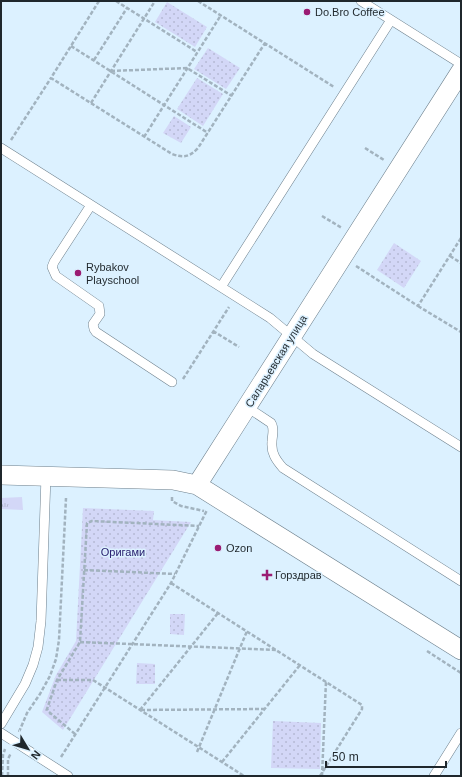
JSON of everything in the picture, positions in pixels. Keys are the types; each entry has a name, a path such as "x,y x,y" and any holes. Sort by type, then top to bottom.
{"street":[{"name":"Саларьевская улица","path":"198,485 461,71"},
{"path":"1,475 172,480 198,485 461,650"}],"lane":[{"path":"361,1 461,64"},
{"path":"221,288 391,20"},
{"path":"1,148 270,318 313,354 461,447"},
{"path":"91,205 54,262 53,272 56,276 100,306 100,314 93,324 94,329 177,382"},
{"path":"247,407 271,423 274,432 272,448 277,462 283,468 461,581"},
{"path":"1,724 24,684 33,665 38,647 41,621 46,476"},
{"path":"1,733 68,776"},
{"path":"434,776 461,733"}],"path":[{"path":"17,131 99,1"},
{"path":"116,1 197,52"},
{"path":"91,103 155,1"},
{"path":"198,1 344,94"},
{"path":"94,60 127,8"},
{"path":"144,137 221,15"},
{"path":"51,78 172,154 179,157 186,156 193,154 198,148 265,43"},
{"path":"71,46 208,133"},
{"path":"111,71 187,68 232,96"},
{"path":"365,148 398,169"},
{"path":"322,216 356,237"},
{"path":"418,306 461,238"},
{"path":"450,256 461,263"},
{"path":"366,272 461,332"},
{"path":"177,382 213,331 235,296"},
{"path":"213,331 239,347"},
{"path":"2,776 3,755 50,676 56,659 59,640 66,498"},
{"path":"54,767 171,583 206,512 181,506 172,501"},
{"path":"75,734 47,709 58,680 80,642 86,526 89,521 199,526"},
{"path":"84,570 175,574"},
{"path":"171,583 361,703 363,707 322,772"},
{"path":"140,710 218,613"},
{"path":"197,752 247,631"},
{"path":"80,642 277,650"},
{"path":"222,762 300,665"},
{"path":"58,680 92,680 244,776"},
{"path":"321,776 326,681"},
{"path":"140,710 265,709"},
{"path":"8,776 8,759 12,740"}],"green space":[{"path":"167,2 207,27 195,47 155,22"},
{"path":"208,48 240,68 226,89 194,69"},
{"path":"197,78 223,94 203,126 177,109"},
{"path":"174,116 191,127 181,143 163,133"},
{"path":"394,243 421,261 404,288 377,270"},
{"path":"22,497 23,510 1,509 1,498"},
{"name":"Оригами","path":"83,508 154,511 153,520 191,522 63,730 42,712 56,675 76,641"},
{"path":"170,614 185,614 184,635 170,634"},
{"path":"137,663 155,664 155,684 136,684"},
{"path":"273,721 321,723 320,769 271,768"}],"place":[{"name":"Do.Bro Coffee","path":"307,12"},
{"name":"Rybakov Playschool","path":"78,273"},
{"name":"Ozon","path":"218,548"},
{"name":"Горздрав","path":"267,575"}]}
